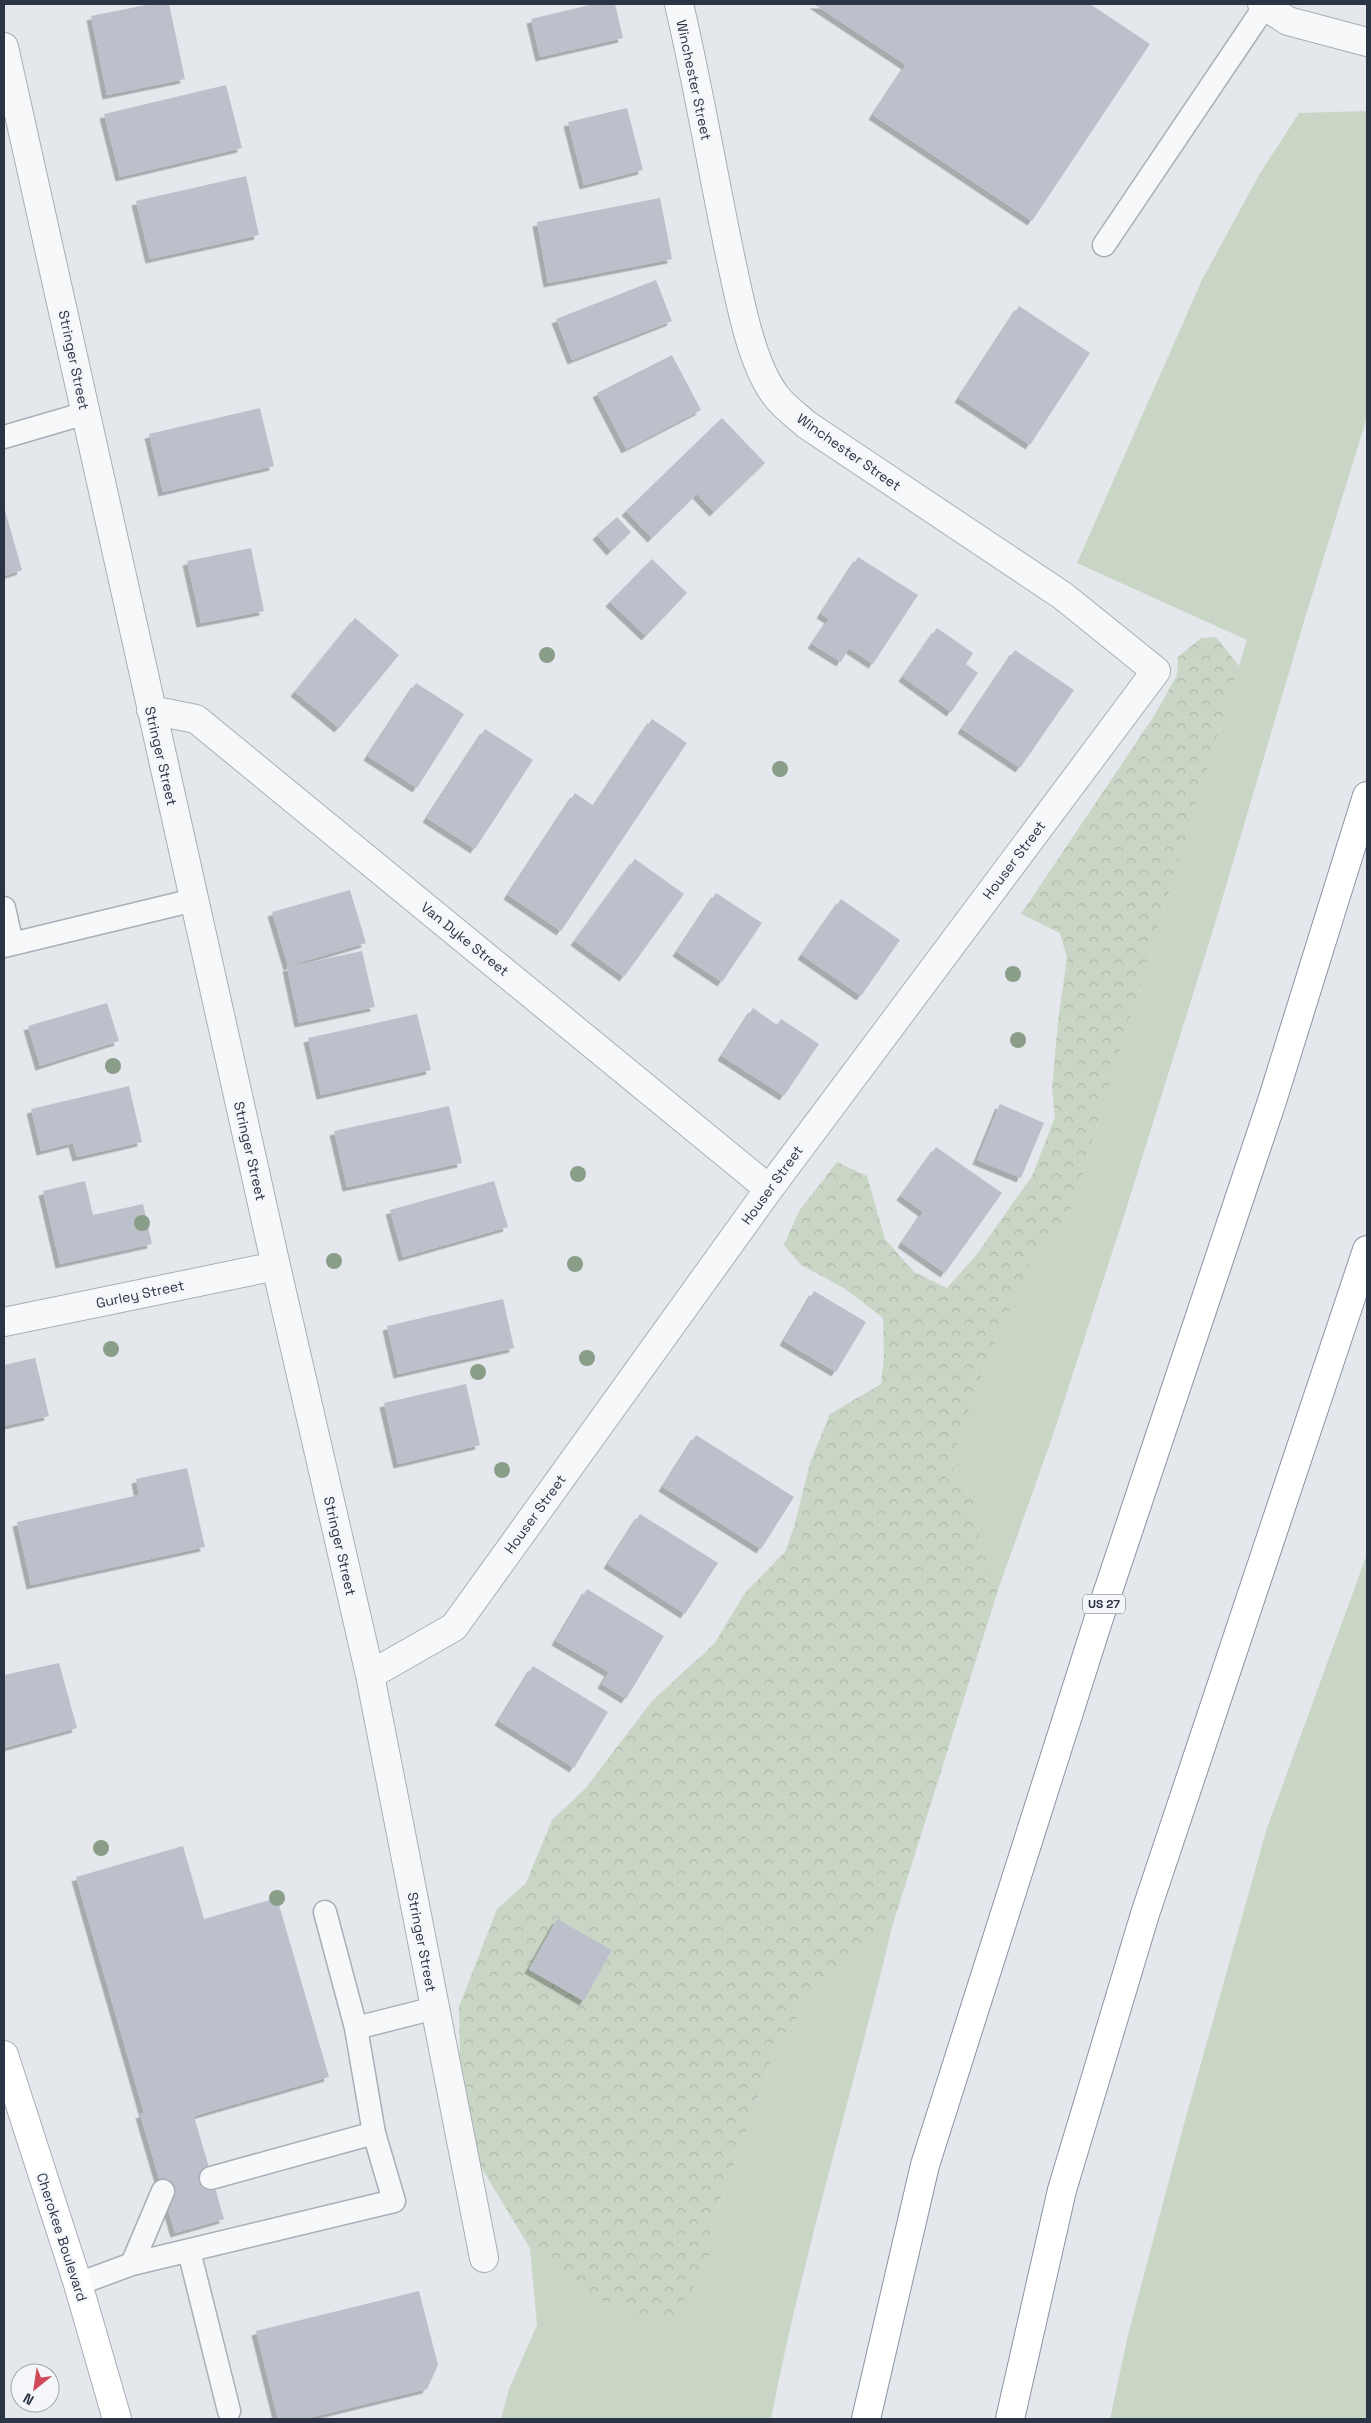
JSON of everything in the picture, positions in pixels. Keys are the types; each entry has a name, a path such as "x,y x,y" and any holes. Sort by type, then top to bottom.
{"main road":[{"name":"US 27","path":"866,2419 925,2165 1097,1624 1272,1101 1367,796"},
{"path":"1010,2419 1062,2190 1145,1914 1367,1250"},
{"name":"Cherokee Boulevard","path":"4,2055 78,2284 118,2419"}],"street":[{"name":"Winchester Street","path":"678,4 698,84 712,170 739,297 756,358 776,396 807,425 1063,596 1156,671"},
{"path":"1263,5 1288,21 1367,42"},
{"name":"Stringer Street","path":"4,46 14,135 86,413 276,1266 370,1676 484,2258"},
{"name":"Houser Street","path":"370,1676 454,1627 769,1189 1156,671"},
{"name":"Van Dyke Street","path":"151,710 196,718 769,1189"},
{"name":"Gurley Street","path":"4,1322 276,1266"}],"lane":[{"path":"1104,245 1263,5"},
{"path":"4,437 86,413"},
{"path":"4,908 8,945 194,900"},
{"path":"78,2284 132,2264 394,2201 374,2133 356,2028 324,1912"},
{"path":"356,2028 435,2008"},
{"path":"212,2178 374,2133"},
{"path":"132,2264 163,2192"},
{"path":"189,2251 229,2410"}],"green space":[{"path":"1367,111 1367,417 1305,618 1213,930 1123,1219 1053,1435 999,1587 983,1554 973,1499 952,1467 959,1437 990,1355 1040,1239 1070,1213 1247,640 1077,563 1202,280 1259,175 1299,113"},
{"path":"1216,637 1239,666 1070,1213 1040,1240 990,1355 959,1437 952,1467 973,1499 983,1554 999,1587 892,1927 819,1983 773,2055 743,2142 711,2224 709,2265 674,2315 649,2319 589,2295 530,2248 481,2167 460,2064 459,2007 497,1909 526,1883 552,1820 585,1789 652,1701 714,1644 745,1593 785,1552 794,1527 810,1463 830,1414 881,1384 884,1357 883,1318 844,1288 801,1265 784,1245 799,1211 837,1162 867,1176 885,1239 914,1272 947,1288 977,1254 1032,1176 1055,1117 1052,1088 1058,1021 1067,958 1060,933 1021,914 1154,716 1177,675 1178,657 1201,638","holes":["557,1920 612,1950 584,2001 529,1970"]},
{"path":"1367,1554 1367,2419 1110,2419 1128,2335 1184,2124 1267,1828"},
{"path":"892,1927 813,2234 771,2419 501,2419 509,2389 537,2325 530,2248 589,2295 709,2265 711,2224 743,2142 773,2055 819,1983"}],"building":[{"path":"151,4 169,4 185,79 107,95 91,16"},
{"path":"594,4 615,4 623,38 540,57 531,19"},
{"path":"814,4 1090,4 1150,44 1032,221 873,115 906,65"},
{"path":"226,85 242,148 120,177 104,114"},
{"path":"627,108 643,170 584,185 568,122"},
{"path":"246,176 259,235 150,259 136,201"},
{"path":"660,198 672,259 548,283 537,222"},
{"path":"656,280 672,321 572,360 556,319"},
{"path":"1019,306 1090,353 1030,445 959,398"},
{"path":"672,355 701,410 626,449 597,393"},
{"path":"260,408 274,466 163,492 149,434"},
{"path":"722,418 765,463 714,512 697,494 652,538 626,511"},
{"path":"4,507 22,570 4,576"},
{"path":"617,517 631,532 611,551 597,535"},
{"path":"251,548 264,611 201,623 187,561"},
{"path":"858,557 918,595 873,664 849,648 841,662 812,644 829,619 821,614"},
{"path":"652,559 687,593 646,636 610,602"},
{"path":"355,618 399,655 339,728 295,692"},
{"path":"937,628 973,653 966,664 978,673 951,712 903,677"},
{"path":"1015,650 1074,690 1020,768 962,729"},
{"path":"416,683 464,714 417,788 368,756"},
{"path":"652,719 687,743 561,931 508,895 575,793 594,806"},
{"path":"485,729 533,760 475,849 427,818"},
{"path":"635,859 684,894 624,977 575,941"},
{"path":"350,890 366,943 288,966 272,912"},
{"path":"716,893 762,923 722,982 677,952"},
{"path":"841,899 900,940 861,996 802,955"},
{"path":"362,951 375,1007 299,1023 287,967"},
{"path":"107,1003 119,1041 40,1066 28,1026"},
{"path":"753,1008 777,1025 781,1019 819,1044 784,1096 722,1056"},
{"path":"417,1014 431,1070 321,1095 308,1038"},
{"path":"129,1086 142,1142 77,1157 73,1143 41,1151 31,1109"},
{"path":"1000,1104 1044,1123 1021,1178 977,1160"},
{"path":"449,1106 462,1163 347,1187 334,1131"},
{"path":"936,1147 1002,1193 945,1273 902,1243 923,1212 901,1196"},
{"path":"85,1181 93,1215 143,1204 152,1244 60,1264 43,1191"},
{"path":"494,1181 508,1227 403,1257 390,1210"},
{"path":"814,1291 866,1322 836,1372 784,1341"},
{"path":"503,1299 514,1348 398,1374 387,1326"},
{"path":"35,1358 49,1416 4,1426 4,1365"},
{"path":"466,1384 480,1445 398,1464 384,1403"},
{"path":"696,1435 794,1497 761,1549 663,1487"},
{"path":"187,1468 205,1547 31,1585 17,1522 139,1495 136,1479"},
{"path":"640,1514 718,1563 685,1614 608,1564"},
{"path":"587,1589 664,1636 626,1699 602,1684 609,1672 556,1641"},
{"path":"59,1663 77,1728 4,1748 4,1675"},
{"path":"533,1666 608,1712 574,1768 499,1721"},
{"path":"183,1846 204,1919 277,1898 329,2077 194,2116 224,2219 175,2233 140,2114 144,2113 76,1877"},
{"path":"557,1919 612,1950 584,2001 529,1969"},
{"path":"419,2291 438,2365 427,2389 304,2419 278,2419 256,2331"}]}
